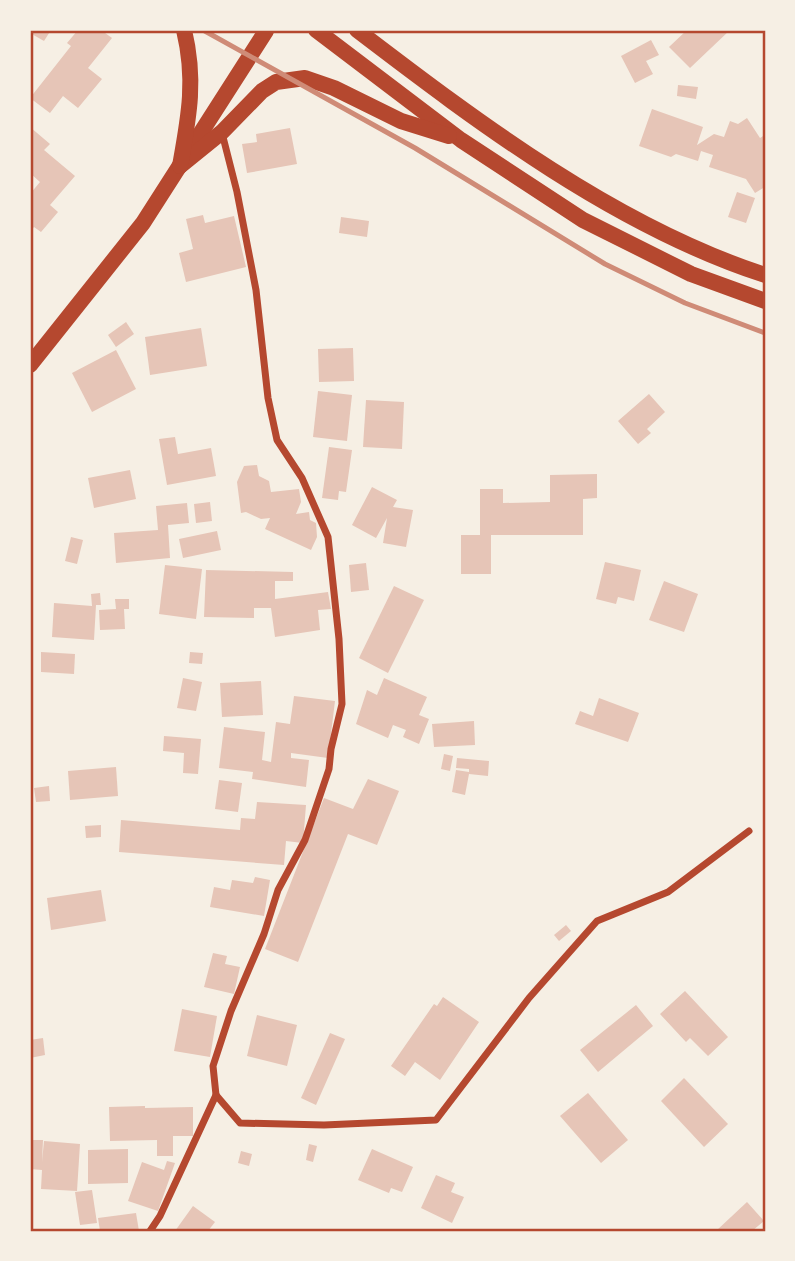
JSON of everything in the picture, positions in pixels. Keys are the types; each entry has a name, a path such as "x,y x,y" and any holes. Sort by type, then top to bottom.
{"main road":[{"path":"180,166 191,106 192,69 184,30"},
{"path":"316,30 461,140 583,220 691,274 765,301"},
{"path":"357,30 477,119 602,200 703,253 765,275"},
{"path":"30,365 143,223 267,31"},
{"path":"180,166 222,132 262,91 276,82 305,78 334,88 401,121 461,140"}],"street":[{"path":"150,1231 160,1216 216,1095 213,1066 231,1011 264,934 278,890 305,841 329,769 342,704 338,626 328,537 302,478 277,440 268,398 256,290 222,132"},
{"path":"216,1095 240,1123 324,1125 436,1120 530,998 597,921 668,891 749,831"}],"building":[{"path":"30,30 51,30 44,41 30,33"},
{"path":"78,30 101,30 112,38 88,68 102,79 78,108 63,96 50,113 30,98 71,46 67,43"},
{"path":"687,30 730,30 690,68 669,47"},
{"path":"651,40 659,55 646,61 653,74 635,83 621,56"},
{"path":"678,85 698,87 696,99 677,96"},
{"path":"652,109 703,127 697,145 714,134 724,137 730,121 738,124 747,118 760,138 765,135 765,187 755,193 746,179 709,167 713,155 701,151 698,161 676,154 671,157 639,146"},
{"path":"30,127 50,144 44,150 75,176 50,205 58,212 41,232 34,227 30,232 30,194 40,182 30,173"},
{"path":"290,128 297,164 247,173 242,144 257,142 256,134"},
{"path":"737,192 755,198 746,223 728,217"},
{"path":"203,215 205,223 234,216 246,267 186,282 179,253 193,249 186,219"},
{"path":"341,217 369,221 367,237 339,233"},
{"path":"126,322 134,334 116,347 108,335"},
{"path":"201,328 207,366 150,375 145,337"},
{"path":"353,348 354,381 319,382 318,349"},
{"path":"116,350 136,389 92,412 72,373"},
{"path":"318,391 352,395 347,441 313,437"},
{"path":"649,394 665,412 647,429 651,433 638,444 618,421"},
{"path":"366,400 404,402 402,449 363,447"},
{"path":"175,437 178,454 211,448 216,476 167,485 159,439"},
{"path":"329,447 352,450 346,492 339,491 338,500 322,498"},
{"path":"257,465 259,476 269,481 271,492 299,489 301,502 296,514 309,512 310,520 316,523 317,537 311,550 265,529 270,518 261,519 246,512 241,513 237,482 244,466"},
{"path":"130,470 136,499 94,508 88,478"},
{"path":"597,474 597,498 583,499 583,535 491,535 491,574 461,574 461,535 480,535 480,489 503,489 503,503 550,502 550,475"},
{"path":"372,487 397,500 393,507 413,510 406,547 383,543 387,518 376,538 352,525"},
{"path":"210,502 212,521 196,523 194,504"},
{"path":"187,503 189,523 168,525 170,558 116,563 114,533 158,530 156,506"},
{"path":"217,531 221,550 183,558 179,539"},
{"path":"71,537 83,540 77,564 65,561"},
{"path":"605,562 641,570 634,601 618,597 616,604 596,599"},
{"path":"366,563 369,590 351,592 349,565"},
{"path":"165,565 202,569 196,619 159,614"},
{"path":"206,570 293,572 293,581 275,581 275,599 328,592 331,609 318,610 320,630 275,637 271,608 254,608 254,618 204,617"},
{"path":"664,581 698,594 684,632 649,620"},
{"path":"394,586 424,600 388,673 359,658"},
{"path":"100,593 101,605 96,605 94,640 52,637 54,603 92,606 91,594"},
{"path":"115,599 129,599 129,609 124,609 125,629 100,630 99,610 116,609"},
{"path":"41,652 75,654 74,674 41,672"},
{"path":"190,652 203,653 202,664 189,663"},
{"path":"183,678 202,682 196,711 177,708"},
{"path":"384,678 427,697 419,715 429,719 419,744 403,737 406,730 393,725 388,738 356,724 367,690 377,695"},
{"path":"261,681 263,715 222,717 220,683"},
{"path":"294,696 335,701 328,758 291,753 291,758 309,760 306,787 252,779 253,772 219,768 224,727 265,732 262,760 271,762 276,722 290,724"},
{"path":"599,698 639,713 628,742 575,724 580,711 593,716"},
{"path":"474,721 475,745 434,747 432,724"},
{"path":"164,736 201,739 198,774 183,773 184,753 163,751"},
{"path":"444,754 453,756 450,771 441,769"},
{"path":"457,758 489,761 488,776 469,774 465,795 452,792 456,770 469,772 469,769 456,768"},
{"path":"116,767 118,796 70,800 68,771"},
{"path":"368,779 399,791 377,845 348,834 298,962 265,949 324,798 353,809"},
{"path":"219,780 242,783 238,812 215,809"},
{"path":"49,786 50,801 36,802 34,788"},
{"path":"257,802 306,805 303,843 286,841 284,865 119,852 121,820 240,830 241,818 255,819"},
{"path":"101,825 101,837 86,838 85,826"},
{"path":"255,877 270,880 264,916 210,907 214,887 230,890 232,880 253,883"},
{"path":"101,890 106,921 51,930 47,898"},
{"path":"566,925 571,931 559,941 554,935"},
{"path":"213,953 227,956 225,964 240,967 234,994 204,987"},
{"path":"685,991 728,1037 708,1056 690,1038 686,1042 660,1014"},
{"path":"443,997 479,1022 440,1080 415,1062 405,1076 391,1066 434,1004 437,1006"},
{"path":"636,1005 653,1026 598,1072 580,1050"},
{"path":"182,1009 217,1016 210,1057 174,1051"},
{"path":"257,1015 297,1025 287,1066 247,1056"},
{"path":"330,1033 345,1039 316,1105 301,1098"},
{"path":"43,1038 45,1055 30,1058 30,1040"},
{"path":"684,1078 728,1124 704,1147 661,1101"},
{"path":"588,1093 628,1140 601,1163 560,1116"},
{"path":"109,1107 193,1107 193,1136 173,1136 173,1156 157,1156 157,1140 110,1141"},
{"path":"30,1140 43,1140 42,1162 44,1141 80,1144 77,1191 41,1189 42,1170 30,1169"},
{"path":"309,1144 317,1146 313,1162 306,1160"},
{"path":"128,1149 128,1183 88,1184 88,1150"},
{"path":"372,1149 413,1167 402,1192 391,1188 389,1193 358,1180"},
{"path":"241,1151 252,1154 249,1166 238,1163"},
{"path":"167,1161 175,1163 158,1211 128,1201 142,1162 164,1170"},
{"path":"436,1175 455,1183 451,1192 464,1197 452,1223 421,1208"},
{"path":"92,1190 97,1223 80,1225 75,1192"},
{"path":"747,1202 764,1221 752,1231 716,1231"},
{"path":"193,1206 215,1222 208,1231 175,1231"},
{"path":"136,1213 139,1231 100,1231 98,1218"}],"railway":[{"path":"203,30 415,148 605,264 685,303 765,333"}]}
